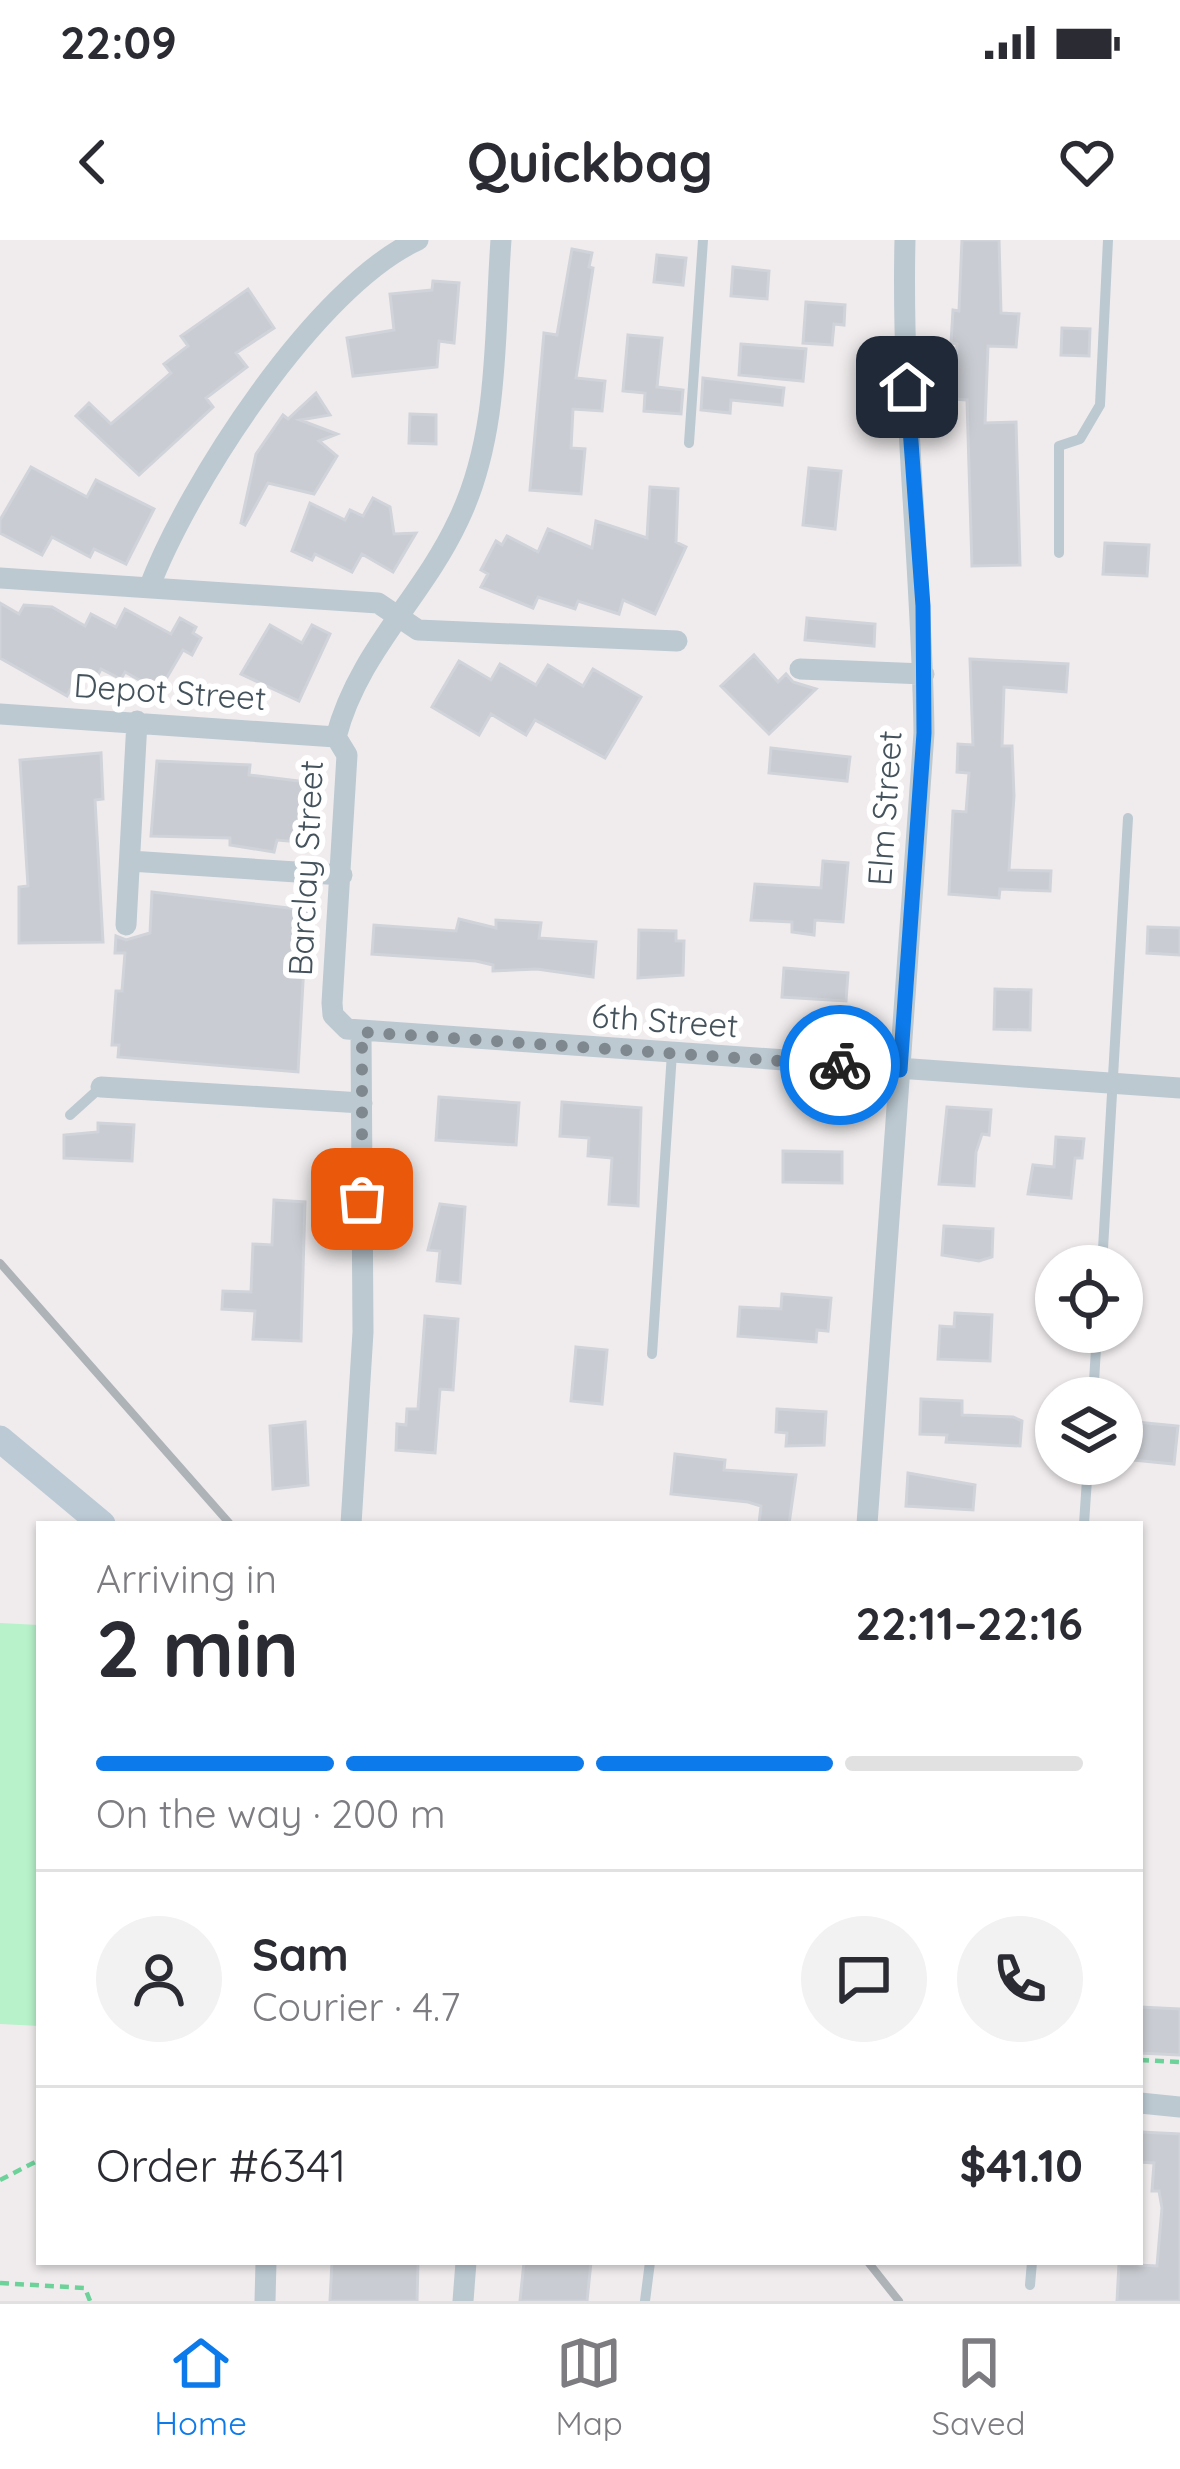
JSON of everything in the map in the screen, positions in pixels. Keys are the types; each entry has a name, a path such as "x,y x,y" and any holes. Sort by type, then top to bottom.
{"street":[{"path":"149,588 169,535 250,405 326,312 418,240"},
{"name":"Barclay Street","path":"362,1032 340,1026 332,1003 346,755 336,737 356,677 456,527 482,456 501,240"},
{"name":"Elm Street","path":"867,1521 924,674 903,342 904,240"},
{"path":"0,578 378,603 418,630 677,641"},
{"path":"800,669 924,674"},
{"name":"Depot Street","path":"0,713 336,737"},
{"path":"125,925 137,721"},
{"path":"130,861 342,875"},
{"path":"351,1521 363,1332 362,1032"},
{"name":"6th Street","path":"362,1032 1180,1088"},
{"path":"101,1087 362,1103"},
{"path":"0,1439 98,1521"},
{"path":"1143,2104 1180,2107"},
{"path":"265,2301 266,2265"},
{"path":"464,2301 466,2265"}],"lane":[{"path":"689,442 703,240"},
{"path":"1058,553 1058,446 1080,439 1100,404 1108,240"},
{"path":"1103,1245 1128,818"},
{"path":"652,1354 672,1054"},
{"path":"70,1114 101,1087"},
{"path":"1084,1521 1087,1485"},
{"path":"645,2301 650,2265"},
{"path":"1030,2284 1032,2265"}],"path":[{"path":"1143,2060 1180,2062"},
{"path":"0,2180 36,2161"},
{"path":"0,2283 85,2288 90,2301"}],"green space":[{"path":"0,1623 36,1625 36,2026 0,2024"}],"building":[{"path":"962,240 999,240 1001,313 1019,314 1016,347 988,346 985,423 1016,422 1020,565 972,566 967,400 954,399 957,344 951,343 953,310 959,311"},
{"path":"572,249 592,253 589,267 593,268 576,378 605,381 602,411 573,409 571,448 585,449 581,494 530,490 544,333 557,335"},
{"path":"657,255 686,258 683,285 654,282"},
{"path":"733,267 769,271 767,299 731,296"},
{"path":"433,281 459,283 454,343 439,341 437,367 353,376 347,338 394,330 390,294 432,290"},
{"path":"248,289 274,328 236,353 247,367 206,398 213,407 139,475 76,416 89,403 111,424 171,373 164,364 188,346 181,336"},
{"path":"806,302 845,305 844,325 834,324 832,345 803,343"},
{"path":"1062,328 1090,329 1089,356 1061,355"},
{"path":"628,335 662,338 657,387 683,390 681,414 644,411 645,393 623,391"},
{"path":"741,344 806,349 803,381 739,375"},
{"path":"703,378 784,388 782,405 731,400 730,413 701,410"},
{"path":"316,393 330,415 300,420 337,434 319,441 337,456 314,494 268,483 245,525 241,523 256,454 283,415 288,419"},
{"path":"410,414 436,415 436,444 409,443"},
{"path":"31,467 87,497 96,480 154,509 126,564 94,549 90,557 52,537 42,555 0,533 0,520"},
{"path":"809,468 841,471 835,529 803,525"},
{"path":"650,487 678,489 676,542 686,547 655,614 623,600 619,614 578,601 575,609 538,597 533,608 481,587 488,574 481,570 496,541 502,545 507,536 538,552 548,529 592,548 596,521 647,538"},
{"path":"373,498 390,507 394,534 416,533 393,572 362,554 352,572 315,554 312,560 292,551 310,503 345,520 350,510 363,516"},
{"path":"1105,543 1149,545 1147,576 1103,574"},
{"path":"0,603 19,614 24,605 52,607 85,626 91,614 116,627 125,609 171,634 180,618 196,627 193,633 201,638 192,655 183,650 159,691 125,672 121,679 101,669 95,681 80,672 67,696 0,658"},
{"path":"807,618 875,624 874,646 805,640"},
{"path":"270,625 302,643 312,625 330,634 299,701 241,674"},
{"path":"754,655 778,682 786,674 793,682 816,689 769,734 721,686"},
{"path":"970,659 1068,664 1066,692 1004,687 1002,746 1012,746 1014,796 1009,870 1051,871 1050,891 1000,889 999,898 949,894 953,811 966,812 969,773 957,772 958,744 973,745"},
{"path":"459,661 491,680 500,664 536,685 548,665 583,686 593,669 641,697 605,758 535,720 526,735 491,714 479,735 432,707"},
{"path":"771,748 850,757 847,781 769,773"},
{"path":"101,753 103,799 95,800 103,942 19,943 19,887 28,886 20,760"},
{"path":"157,761 250,765 249,775 323,784 311,843 277,840 274,852 230,845 230,838 151,836"},
{"path":"823,861 848,863 843,922 815,920 814,935 792,932 792,922 751,920 755,884 821,888"},
{"path":"152,892 315,911 311,965 304,964 298,1072 118,1057 119,1045 112,1045 125,953 115,953 116,936 126,940 150,933"},
{"path":"459,919 496,928 496,920 541,923 539,938 596,942 593,977 537,969 493,971 493,965 476,961 372,954 374,925 456,931"},
{"path":"1148,927 1180,928 1180,955 1147,953"},
{"path":"639,930 676,931 676,941 684,941 683,975 638,978"},
{"path":"784,968 848,973 846,1001 782,997"},
{"path":"995,989 1031,990 1030,1030 994,1029"},
{"path":"439,1097 519,1103 516,1145 436,1140"},
{"path":"562,1102 641,1108 638,1206 609,1204 612,1158 588,1156 589,1138 560,1136"},
{"path":"947,1107 991,1110 989,1135 982,1134 976,1152 974,1186 939,1184"},
{"path":"98,1123 134,1125 132,1161 64,1158 64,1135 98,1132"},
{"path":"1056,1137 1084,1139 1082,1158 1075,1158 1071,1198 1028,1194 1033,1165 1054,1167"},
{"path":"783,1151 842,1152 842,1183 783,1182"},
{"path":"274,1200 305,1202 301,1341 253,1339 255,1311 222,1309 223,1291 251,1292 253,1244 272,1245"},
{"path":"440,1204 465,1207 460,1283 437,1281 440,1251 428,1250"},
{"path":"944,1226 993,1229 992,1257 979,1261 942,1255"},
{"path":"782,1294 831,1298 828,1331 817,1330 816,1342 738,1336 740,1307 781,1309"},
{"path":"955,1313 992,1315 990,1361 938,1359 940,1326 954,1327"},
{"path":"425,1316 458,1319 453,1390 440,1389 435,1453 396,1450 397,1424 406,1425 407,1409 418,1409"},
{"path":"576,1347 607,1350 602,1404 571,1401"},
{"path":"921,1399 962,1401 962,1415 1022,1421 1020,1446 946,1442 947,1435 920,1434"},
{"path":"777,1409 826,1412 824,1445 786,1446 787,1433 776,1432"},
{"path":"305,1422 308,1485 273,1489 270,1426"},
{"path":"1143,1423 1178,1426 1174,1464 1143,1461"},
{"path":"675,1454 725,1460 724,1470 796,1475 789,1521 759,1521 761,1506 748,1502 671,1494"},
{"path":"908,1473 975,1485 973,1510 906,1506"},
{"path":"1143,2007 1180,2009 1180,2055 1143,2053"},
{"path":"1143,2132 1180,2134 1180,2301 1117,2301 1119,2265 1157,2266 1162,2208 1159,2191 1152,2191 1154,2163 1143,2162"},
{"path":"332,2265 418,2265 417,2301 330,2301"},
{"path":"524,2265 591,2265 587,2301 520,2301"}],"railway":[{"path":"0,1263 227,1521"},
{"path":"870,2265 899,2301"}],"way so far":[{"path":"362,1199 362,1032 840,1065"}],"route":[{"path":"840,1065 900,1070 924,733 923,606 907,387"}]}
